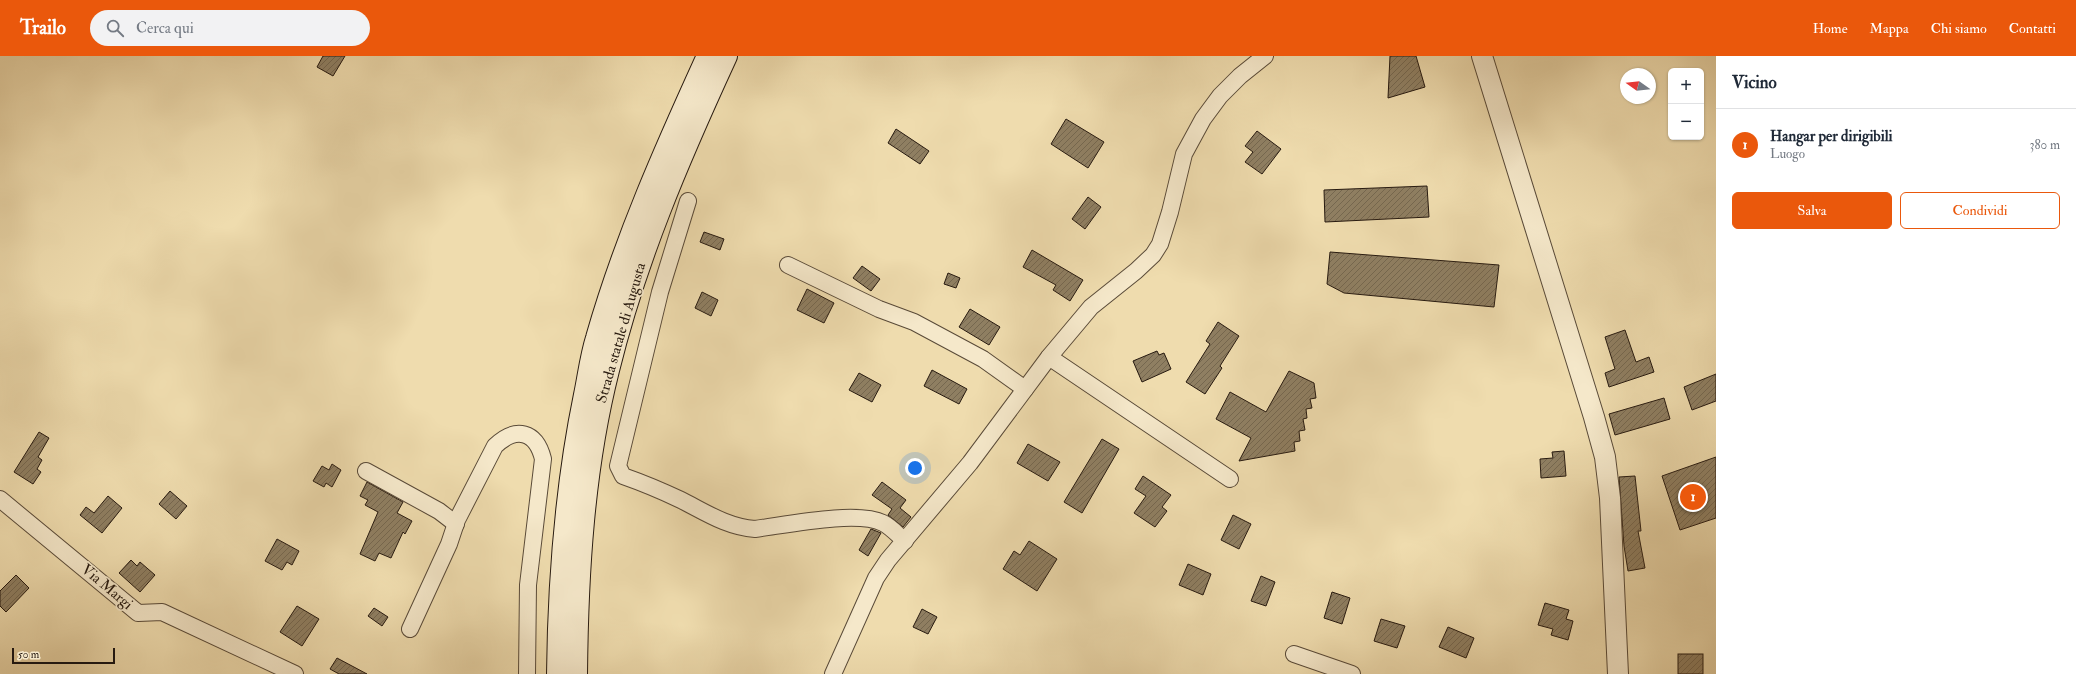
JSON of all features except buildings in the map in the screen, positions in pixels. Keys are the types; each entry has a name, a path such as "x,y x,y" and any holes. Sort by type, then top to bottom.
{"main road":[{"name":"Strada statale di Augusta","path":"558,674 562,546 574,446 596,339 629,236 658,166 708,56"},
{"name":"Strada statale di Augusta","path":"576,674 576,613 582,522 593,442 608,370 625,308 660,207 726,56"}],"street":[{"path":"833,674 876,578 970,463 1049,357 1091,307 1136,271 1153,255 1160,244 1170,212 1184,154 1203,118 1220,96 1240,76 1265,56"},
{"path":"1482,56 1594,417 1605,457 1610,498 1618,674"},
{"path":"688,201 660,292 618,466 623,476 655,488 725,523 740,528 755,529 846,518 867,519 884,524 905,541"},
{"path":"788,265 879,309 921,326 983,359 1026,389"},
{"path":"1049,357 1230,478"},
{"path":"410,629 449,544 456,524 495,446 504,437 517,433 528,436 536,443 543,459 528,585 527,674"},
{"path":"366,471 439,511 456,524"},
{"name":"Via Margi","path":"0,498 138,613 162,612 295,674"},
{"path":"1294,654 1352,674"}],"place":[{"name":"Hangar per dirigibili","path":"1693,497"}]}
